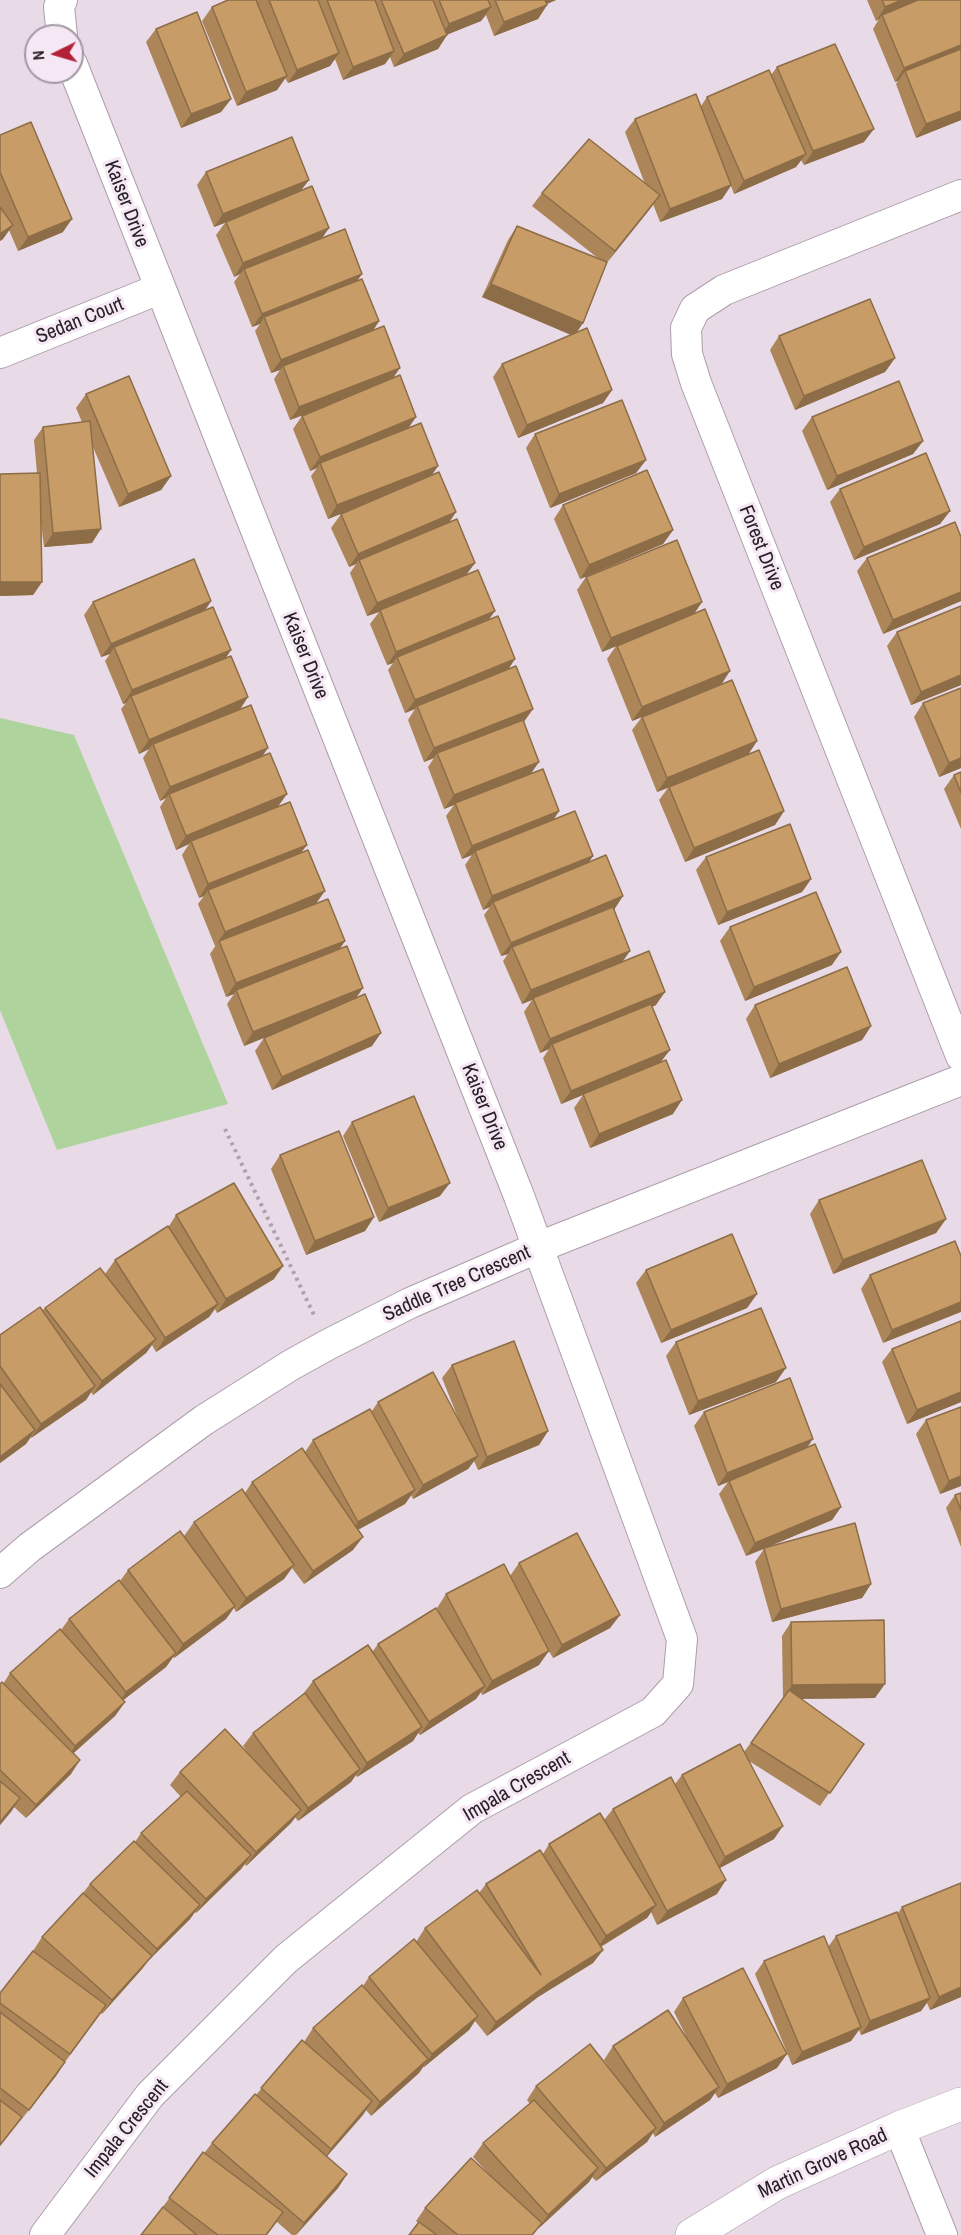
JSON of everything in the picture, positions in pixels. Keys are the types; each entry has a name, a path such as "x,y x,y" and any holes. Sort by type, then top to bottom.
{"street":[{"path":"61,24 59,7 62,0"},
{"name":"Kaiser Drive","path":"80,84 539,1247"},
{"name":"Forest Drive","path":"961,195 724,290 696,309 686,328 687,354 696,383 961,1056"},
{"name":"Sedan Court","path":"0,353 159,289"},
{"name":"Saddle Tree Crescent","path":"0,1573 48,1533 204,1420 329,1344 410,1303 539,1247 961,1080"},
{"name":"Impala Crescent","path":"45,2235 150,2095 286,1959 472,1809 653,1712 678,1684 682,1639 539,1247"},
{"name":"Martin Grove Road","path":"692,2235 777,2183 899,2128 961,2104"},
{"path":"899,2128 942,2235"}],"path":[{"path":"225,1129 329,1344"}],"green space":[{"path":"0,718 74,735 228,1104 57,1150 0,1010"}],"building":[{"path":"228,0 256,0 287,76 246,92 212,7"},
{"path":"269,0 318,0 339,53 297,70"},
{"path":"327,0 375,0 394,51 353,67"},
{"path":"381,0 433,0 447,35 404,54"},
{"path":"439,0 488,0 491,7 449,24"},
{"path":"495,0 545,0 547,5 504,22"},
{"path":"882,0 902,0 885,7"},
{"path":"918,0 961,0 961,45 904,68 882,15"},
{"path":"197,12 231,99 191,114 156,29"},
{"path":"835,44 874,129 813,151 777,67"},
{"path":"961,49 961,111 926,124 905,71"},
{"path":"769,70 806,154 744,181 707,97"},
{"path":"696,94 731,185 670,209 635,119"},
{"path":"31,122 72,219 28,237 0,172 0,135"},
{"path":"292,137 309,180 223,214 206,172"},
{"path":"589,139 660,195 615,251 542,193"},
{"path":"312,186 329,228 243,263 226,222"},
{"path":"0,207 13,225 0,234"},
{"path":"517,226 607,262 583,323 491,284"},
{"path":"345,229 362,274 262,314 244,269"},
{"path":"362,279 379,321 281,360 264,317"},
{"path":"870,299 895,358 804,396 779,336"},
{"path":"384,326 400,368 299,407 283,366"},
{"path":"587,328 612,390 527,425 502,364"},
{"path":"400,375 416,417 320,457 302,416"},
{"path":"129,376 171,476 128,494 86,394"},
{"path":"899,381 923,441 837,476 812,417"},
{"path":"622,400 646,460 559,494 535,434"},
{"path":"90,421 101,529 53,533 43,427"},
{"path":"421,423 438,466 337,505 320,463"},
{"path":"926,453 950,511 864,547 840,489"},
{"path":"647,470 673,530 589,565 563,505"},
{"path":"439,472 456,512 358,554 341,514"},
{"path":"40,473 42,582 0,582 0,474"},
{"path":"457,519 475,563 377,603 359,560"},
{"path":"955,522 961,537 961,592 893,620 867,558"},
{"path":"677,540 702,602 611,638 586,577"},
{"path":"194,559 211,601 111,644 93,602"},
{"path":"478,570 495,611 396,652 380,610"},
{"path":"961,606 961,675 921,692 897,632"},
{"path":"213,607 231,650 132,690 114,647"},
{"path":"705,609 730,671 642,707 617,646"},
{"path":"498,616 515,659 415,700 397,657"},
{"path":"231,656 248,697 149,740 131,696"},
{"path":"516,666 533,709 434,748 417,706"},
{"path":"732,680 757,741 667,778 642,717"},
{"path":"961,688 961,758 949,763 923,703"},
{"path":"251,705 268,748 170,787 153,744"},
{"path":"523,720 539,762 454,795 437,753"},
{"path":"759,750 784,811 694,848 669,787"},
{"path":"270,753 287,794 186,836 169,794"},
{"path":"543,769 559,811 472,846 455,803"},
{"path":"961,772 961,793 954,775"},
{"path":"290,802 307,845 208,884 191,841"},
{"path":"575,811 593,856 492,896 475,851"},
{"path":"790,824 811,879 727,912 706,857"},
{"path":"308,850 325,891 225,932 208,890"},
{"path":"606,855 623,896 511,943 493,902"},
{"path":"816,892 841,952 754,987 730,927"},
{"path":"328,899 345,941 236,983 219,941"},
{"path":"613,907 630,951 531,990 512,947"},
{"path":"347,946 363,988 253,1032 236,990"},
{"path":"649,951 665,992 550,1039 533,998"},
{"path":"847,967 871,1026 779,1064 755,1005"},
{"path":"365,994 381,1033 282,1077 264,1038"},
{"path":"651,1004 670,1050 571,1091 552,1044"},
{"path":"666,1060 682,1100 599,1134 583,1094"},
{"path":"414,1096 450,1183 388,1208 352,1122"},
{"path":"339,1131 374,1217 315,1241 280,1155"},
{"path":"922,1160 946,1219 843,1260 819,1200"},
{"path":"234,1183 283,1266 226,1299 176,1215"},
{"path":"168,1226 218,1304 165,1338 115,1260"},
{"path":"732,1234 757,1294 671,1330 646,1270"},
{"path":"955,1241 961,1256 961,1302 892,1330 870,1275"},
{"path":"100,1268 156,1339 102,1381 45,1308"},
{"path":"40,1307 95,1386 41,1424 0,1366 0,1335"},
{"path":"761,1308 786,1368 698,1401 676,1342"},
{"path":"961,1321 961,1392 917,1410 892,1349"},
{"path":"514,1341 548,1431 487,1457 452,1365"},
{"path":"433,1372 478,1456 423,1485 378,1402"},
{"path":"790,1378 813,1439 727,1473 704,1412"},
{"path":"0,1384 35,1430 0,1457"},
{"path":"961,1407 961,1476 949,1481 926,1420"},
{"path":"370,1409 415,1490 358,1522 313,1440"},
{"path":"815,1444 841,1507 755,1543 729,1481"},
{"path":"302,1448 363,1537 313,1571 252,1482"},
{"path":"242,1489 294,1565 246,1598 194,1522"},
{"path":"961,1493 961,1510 955,1495"},
{"path":"855,1523 871,1584 781,1609 764,1548"},
{"path":"180,1531 235,1606 183,1644 128,1570"},
{"path":"577,1533 620,1615 562,1645 519,1563"},
{"path":"504,1564 549,1651 492,1681 446,1594"},
{"path":"119,1580 176,1653 126,1692 69,1619"},
{"path":"436,1608 485,1686 429,1722 378,1644"},
{"path":"884,1620 885,1684 792,1685 791,1622"},
{"path":"60,1629 125,1702 75,1746 10,1673"},
{"path":"368,1645 422,1727 367,1763 313,1681"},
{"path":"2,1682 80,1760 36,1805 0,1770 0,1684"},
{"path":"789,1690 864,1744 830,1793 751,1743"},
{"path":"305,1693 360,1769 308,1808 253,1733"},
{"path":"225,1729 301,1810 256,1852 180,1772"},
{"path":"740,1744 783,1826 725,1857 682,1775"},
{"path":"671,1777 726,1880 667,1911 613,1809"},
{"path":"0,1781 20,1798 0,1822"},
{"path":"187,1791 251,1855 206,1899 141,1833"},
{"path":"600,1813 656,1905 606,1936 549,1844"},
{"path":"134,1841 200,1905 157,1949 90,1884"},
{"path":"540,1850 603,1950 548,1984 496,2022 425,1928 477,1890 541,1975 486,1884"},
{"path":"961,1883 961,1987 939,1997 902,1907"},
{"path":"83,1893 152,1956 112,2000 42,1937"},
{"path":"897,1912 930,1998 870,2021 836,1936"},
{"path":"824,1936 861,2027 802,2052 764,1961"},
{"path":"414,1939 478,2016 432,2054 369,1977"},
{"path":"33,1951 106,2005 70,2054 0,2003 0,1993"},
{"path":"743,1968 787,2054 727,2084 683,1998"},
{"path":"362,1985 428,2059 380,2102 313,2028"},
{"path":"668,2010 719,2087 664,2123 613,2046"},
{"path":"0,2012 65,2062 29,2110 0,2088"},
{"path":"302,2040 372,2101 331,2149 261,2088"},
{"path":"590,2044 656,2128 606,2168 536,2086"},
{"path":"255,2094 347,2174 304,2223 212,2143"},
{"path":"0,2100 22,2117 0,2145"},
{"path":"534,2100 598,2168 548,2215 483,2143"},
{"path":"203,2152 283,2212 266,2235 218,2235 169,2198"},
{"path":"471,2158 542,2223 532,2235 458,2235 425,2208"},
{"path":"163,2207 197,2235 141,2235"},
{"path":"419,2222 437,2235 409,2235"}]}
